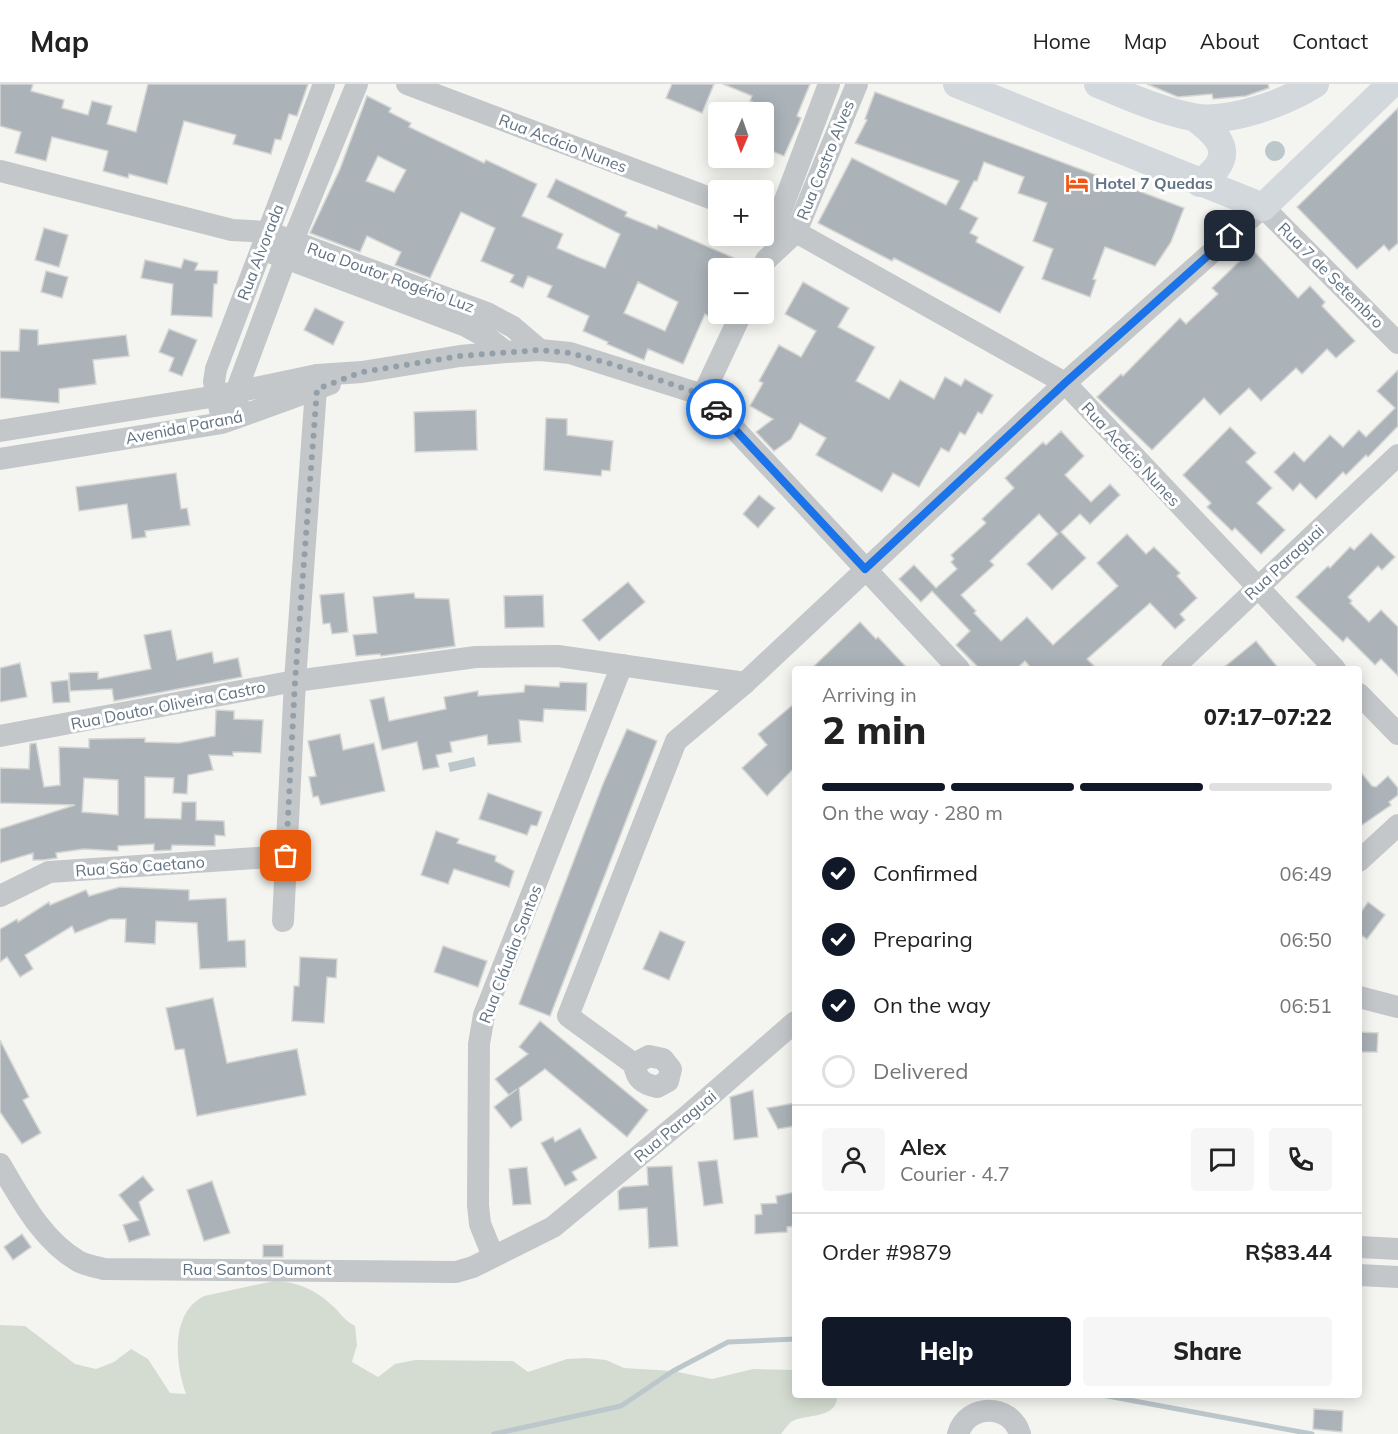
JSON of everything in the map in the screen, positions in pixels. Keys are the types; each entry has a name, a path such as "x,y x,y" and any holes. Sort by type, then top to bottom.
{"main road":[{"path":"957,84 1263,207 1391,84"},
{"path":"1098,84 1169,111 1195,118 1231,116 1262,108 1315,84"},
{"path":"1195,118 1215,133 1222,146 1222,160 1216,172 1200,183"}],"street":[{"name":"Rua Alvorada","path":"231,420 226,394 216,369 324,84"},
{"name":"Rua Alvorada","path":"226,394 289,250 357,84"},
{"name":"Rua Acácio Nunes","path":"407,84 708,197"},
{"name":"Rua Castro Alves","path":"774,209 829,84"},
{"name":"Rua Castro Alves","path":"770,258 796,232 857,84"},
{"name":"Rua Doutor Rogério Luz","path":"0,171 265,240 466,326 488,338 506,352"},
{"name":"Rua 7 de Setembro","path":"1263,207 1398,343"},
{"path":"634,1064 568,1016 676,741 745,683 1065,383 1263,207"},
{"name":"Rua Acácio Nunes","path":"774,222 796,232 1065,383 1332,666"},
{"name":"Rua Doutor Rogério Luz","path":"289,250 487,313 513,327 540,350"},
{"path":"703,395 736,324"},
{"name":"Avenida Paraná","path":"0,431 226,394 317,382 460,356 540,350 570,353 703,395 956,666"},
{"path":"283,921 295,681 317,382"},
{"name":"Avenida Paraná","path":"0,459 231,420 317,382"},
{"name":"Rua Paraguai","path":"1175,666 1398,455"},
{"name":"Rua Doutor Oliveira Castro","path":"0,736 295,681 476,657 558,657 745,683"},
{"name":"Rua Cláudia Santos","path":"493,1256 480,1224 478,1205 479,1044 484,1015 622,665"},
{"path":"1362,697 1398,734"},
{"path":"1362,858 1398,825"},
{"name":"Rua São Caetano","path":"0,896 49,872 286,856"},
{"path":"1362,998 1398,1007"},
{"name":"Rua Paraguai","path":"553,1227 792,1025"},
{"name":"Rua Santos Dumont","path":"0,1164 31,1216 54,1241 79,1262 104,1269 456,1272 472,1267 553,1227"},
{"path":"1362,1247 1398,1249"},
{"path":"1362,1275 1398,1276"},
{"path":"1000,1398 1016,1427"},
{"path":"953,1433 978,1404 987,1410 1001,1412 1016,1427"}],"shaded area":[{"path":"1275,141 1282,144 1285,151 1282,158 1275,161 1268,158 1265,151 1268,144"},
{"path":"474,757 476,766 450,772 448,763"},
{"path":"274,1281 299,1285 327,1301 355,1326 357,1345 352,1362 378,1377 395,1364 415,1360 513,1361 528,1372 567,1359 586,1358 606,1360 624,1368 673,1371 712,1379 753,1369 792,1370 792,1398 837,1398 836,1402 833,1408 822,1414 793,1421 781,1434 0,1434 0,1325 25,1326 75,1364 96,1369 114,1362 131,1349 148,1359 170,1393 186,1394 179,1368 180,1327 185,1314 204,1296"}],"building":[{"path":"0,84 33,84 31,91 64,100 62,108 88,115 92,101 112,106 107,124 136,132 148,84 308,84 297,116 289,114 281,140 275,139 271,154 233,144 236,135 184,121 167,184 129,174 128,178 103,171 108,151 52,137 46,161 15,153 21,132 0,126"},
{"path":"672,84 714,84 702,113 666,98"},
{"path":"723,84 810,84 797,116 801,118 784,156 774,152 774,102 752,102 750,101 752,96"},
{"path":"1147,84 1268,84 1269,88 1246,96 1213,99 1212,94 1178,97"},
{"path":"875,92 1184,208 1171,242 1155,266 1105,247 1093,279 1096,280 1090,297 1042,279 1053,249 1033,241 1047,203 1018,193 1024,177 984,162 977,181 974,181 960,209 978,218 970,233 978,237 976,242 1024,267 1000,313 894,258 892,261 818,223 852,158 946,205 959,181 855,143 867,120 865,119"},
{"path":"367,96 391,108 389,112 411,123 409,127 484,163 486,160 537,184 522,216 563,234 557,248 605,268 620,234 547,197 556,179 627,212 625,216 657,229 658,225 734,258 708,258 708,316 705,314 683,364 648,349 644,360 607,344 608,342 583,331 589,316 547,297 552,286 528,276 523,288 510,282 514,275 481,261 495,228 461,212 430,278 395,265 401,252 367,236 360,252 310,233 340,169","holes":["378,156 406,170 394,192 366,181","638,282 678,302 665,331 624,313"]},
{"path":"1398,108 1398,243 1389,251 1384,245 1357,269 1297,207"},
{"path":"44,228 68,235 59,267 35,260"},
{"path":"1252,249 1298,298 1310,286 1325,302 1322,306 1355,341 1336,358 1327,349 1302,374 1296,368 1261,401 1249,388 1220,415 1204,398 1152,450 1097,397 1121,374 1123,376 1180,318 1186,324 1218,294 1212,288"},
{"path":"184,259 198,263 195,270 218,271 217,284 214,284 212,317 171,315 173,284 141,278 145,260 181,268"},
{"path":"46,271 68,277 62,298 41,292"},
{"path":"803,282 849,308 838,327 875,347 856,381 889,399 900,380 934,399 945,377 961,386 965,379 993,395 982,414 978,412 965,435 960,432 949,452 941,448 919,487 893,473 882,492 816,455 826,438 800,423 791,439 774,451 756,432 773,419 750,406 763,383 759,381 779,345 801,357 816,331 785,314"},
{"path":"315,308 344,322 333,345 304,330"},
{"path":"20,329 38,330 38,345 126,335 129,356 93,360 96,384 59,389 59,403 0,398 0,351 19,351"},
{"path":"169,329 197,340 182,376 169,371 174,358 159,352"},
{"path":"1398,370 1398,426 1368,457 1366,455 1346,475 1343,472 1316,499 1300,483 1293,491 1274,472 1294,452 1304,462 1330,435 1343,447 1359,430 1366,437 1395,408 1377,391"},
{"path":"476,410 477,450 415,452 414,412"},
{"path":"546,418 567,419 567,435 613,441 610,471 602,470 601,476 544,470"},
{"path":"1230,427 1256,453 1246,462 1272,488 1257,503 1285,530 1261,554 1235,528 1232,531 1207,507 1211,503 1183,475"},
{"path":"1061,431 1084,456 1065,475 1091,502 1110,484 1120,495 1090,524 1080,514 1061,532 1086,558 1052,590 1027,564 1058,534 1039,514 990,561 994,565 961,595 976,611 974,613 1001,641 1027,617 1053,645 1118,586 1097,563 1127,534 1146,554 1154,547 1180,573 1177,576 1197,598 1180,614 1185,620 1175,629 1150,603 1087,659 1094,666 1029,666 1025,661 1019,666 977,666 956,645 970,631 932,591 921,602 899,579 914,565 936,588 957,569 951,562 954,559 951,555 986,523 982,519 1014,488 1005,478 1043,442 1046,445"},
{"path":"176,473 181,509 187,508 190,525 145,531 146,537 132,539 127,504 79,511 76,487"},
{"path":"759,495 775,508 758,528 743,514"},
{"path":"1371,533 1395,557 1382,570 1378,566 1348,597 1352,601 1350,603 1369,622 1381,610 1398,627 1398,676 1381,659 1375,665 1347,637 1343,642 1296,597 1328,566 1330,568 1350,547 1354,550"},
{"path":"628,582 645,602 599,641 582,620"},
{"path":"344,593 348,632 332,634 330,623 323,624 320,595"},
{"path":"414,593 415,598 449,599 455,646 381,656 380,654 356,656 353,635 377,633 373,597"},
{"path":"543,595 544,627 505,628 504,596"},
{"path":"860,622 876,639 878,637 905,666 814,666"},
{"path":"171,630 177,660 212,652 214,663 238,658 242,677 114,701 112,689 70,691 69,673 98,672 98,679 151,669 144,635"},
{"path":"1256,641 1277,666 1226,666"},
{"path":"20,663 27,697 0,702 0,668"},
{"path":"68,680 70,702 53,703 51,682"},
{"path":"560,682 587,683 586,711 544,709 543,722 519,720 521,742 488,745 487,735 450,742 452,752 436,755 439,767 423,770 417,742 382,750 370,700 384,697 389,721 446,709 444,697 478,691 478,696 524,692 525,685 559,687"},
{"path":"792,706 792,770 767,796 742,768 767,745 758,734"},
{"path":"216,710 234,711 234,719 263,720 261,753 233,752 233,756 209,755 213,770 188,775 187,794 173,793 174,778 145,777 145,818 181,819 182,802 196,802 196,820 224,821 225,836 215,835 215,846 172,845 171,850 154,851 154,844 118,846 118,851 84,849 56,853 57,858 43,860 33,860 33,853 0,863 0,829 75,805 0,803 0,768 29,769 30,744 36,743 44,787 60,785 59,747 89,748 89,739 145,738 145,742 179,743 215,736","holes":["84,778 118,780 118,815 82,812"]},
{"path":"627,729 657,741 550,1016 519,1004 603,784"},
{"path":"340,734 343,750 374,743 385,791 321,805 318,796 313,797 309,777 316,776 308,741"},
{"path":"1362,774 1372,786 1376,787 1388,776 1398,788 1398,795 1389,802 1391,805 1362,825"},
{"path":"488,793 542,812 537,826 531,825 527,835 479,819"},
{"path":"436,831 459,839 457,843 496,856 495,861 514,871 509,887 454,869 448,884 421,875"},
{"path":"120,887 189,890 189,900 226,898 228,941 245,940 246,967 200,969 197,923 156,921 155,944 125,942 126,919 110,919 75,933 72,926 25,955 33,969 20,977 7,957 0,962 0,929 17,919 18,922 49,902 50,905 86,890 89,896"},
{"path":"1368,902 1385,915 1367,939 1362,936 1362,911"},
{"path":"660,931 685,942 669,980 643,969"},
{"path":"443,946 487,961 478,987 434,972"},
{"path":"300,957 337,959 336,978 327,977 324,1023 292,1021 294,986 299,986"},
{"path":"213,998 227,1063 297,1049 306,1095 197,1116 184,1049 175,1050 166,1008"},
{"path":"540,1021 648,1110 627,1137 545,1069 519,1088 522,1120 511,1128 494,1107 517,1089 509,1095 495,1079 528,1054 519,1047"},
{"path":"1362,1032 1378,1033 1377,1052 1362,1052"},
{"path":"0,1040 29,1097 23,1100 41,1133 22,1144 0,1112"},
{"path":"753,1090 758,1137 734,1140 730,1097"},
{"path":"792,1104 792,1127 778,1129 767,1108"},
{"path":"580,1128 597,1158 572,1172 577,1180 565,1186 541,1143 553,1137 555,1142"},
{"path":"717,1160 723,1203 704,1206 698,1162"},
{"path":"672,1166 678,1246 649,1248 647,1208 619,1210 618,1191 623,1187 648,1185 647,1167"},
{"path":"527,1167 531,1204 513,1205 509,1169"},
{"path":"143,1176 154,1190 139,1202 150,1235 129,1242 123,1225 139,1220 119,1195"},
{"path":"212,1181 230,1233 204,1241 187,1190"},
{"path":"792,1193 792,1226 787,1227 787,1232 755,1234 755,1215 762,1214 761,1204 777,1203 776,1196"},
{"path":"22,1234 31,1247 13,1260 4,1247"},
{"path":"263,1245 283,1245 283,1257 263,1257"},
{"path":"1314,1409 1343,1411 1342,1432 1313,1429"}],"waterway":[{"path":"494,1434 621,1406 673,1371 728,1342 792,1339"},
{"path":"1118,1398 1312,1434"}],"way so far":[{"path":"286,856 295,681 317,389 362,372 460,356 540,350 570,353 615,365 703,395 716,409"}],"place":[{"name":"Hotel 7 Quedas","path":"1077,183"}],"route":[{"path":"716,409 865,569 1065,383 1230,236"}]}
